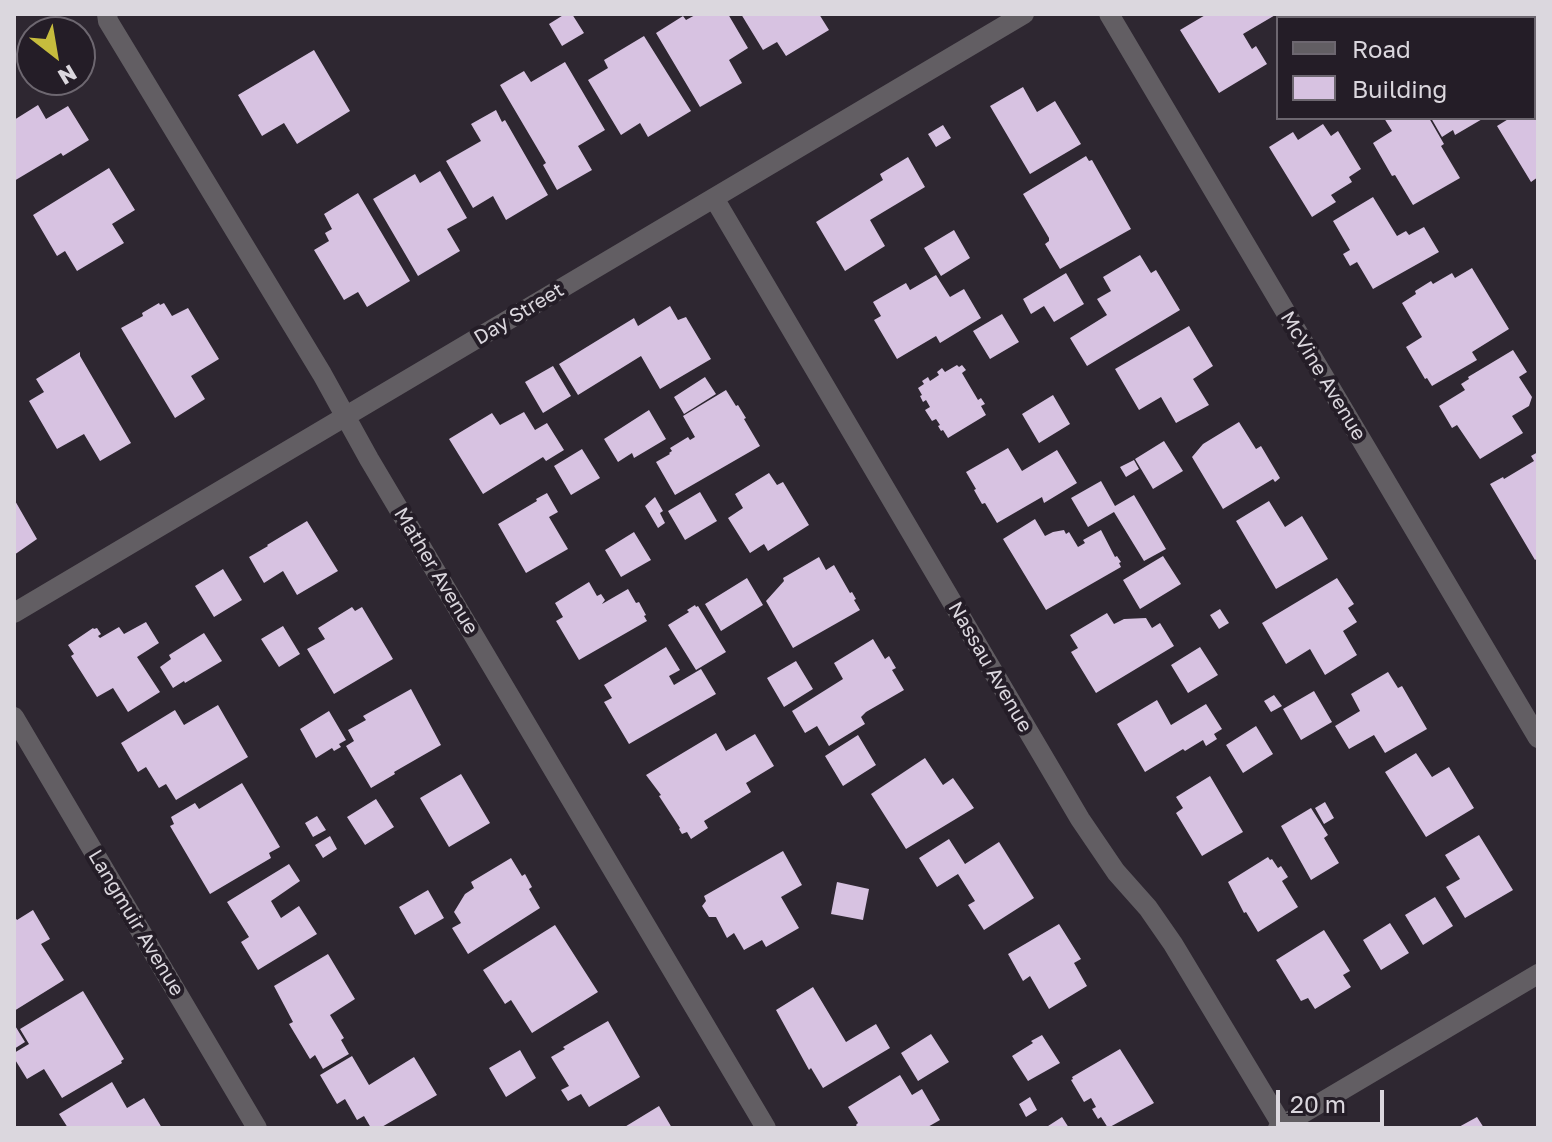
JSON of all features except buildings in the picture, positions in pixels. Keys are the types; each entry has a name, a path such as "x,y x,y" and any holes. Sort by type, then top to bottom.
{"street":[{"name":"Mather Avenue","path":"107,14 108,21 346,416 766,1128"},
{"name":"Day Street","path":"14,613 1024,14"},
{"name":"McVine Avenue","path":"1109,14 1538,738"},
{"name":"Nassau Avenue","path":"714,198 1064,793 1116,872 1148,908 1173,944 1280,1127"},
{"name":"Langmuir Avenue","path":"14,717 257,1128"},
{"path":"1280,1127 1538,974"}]}
